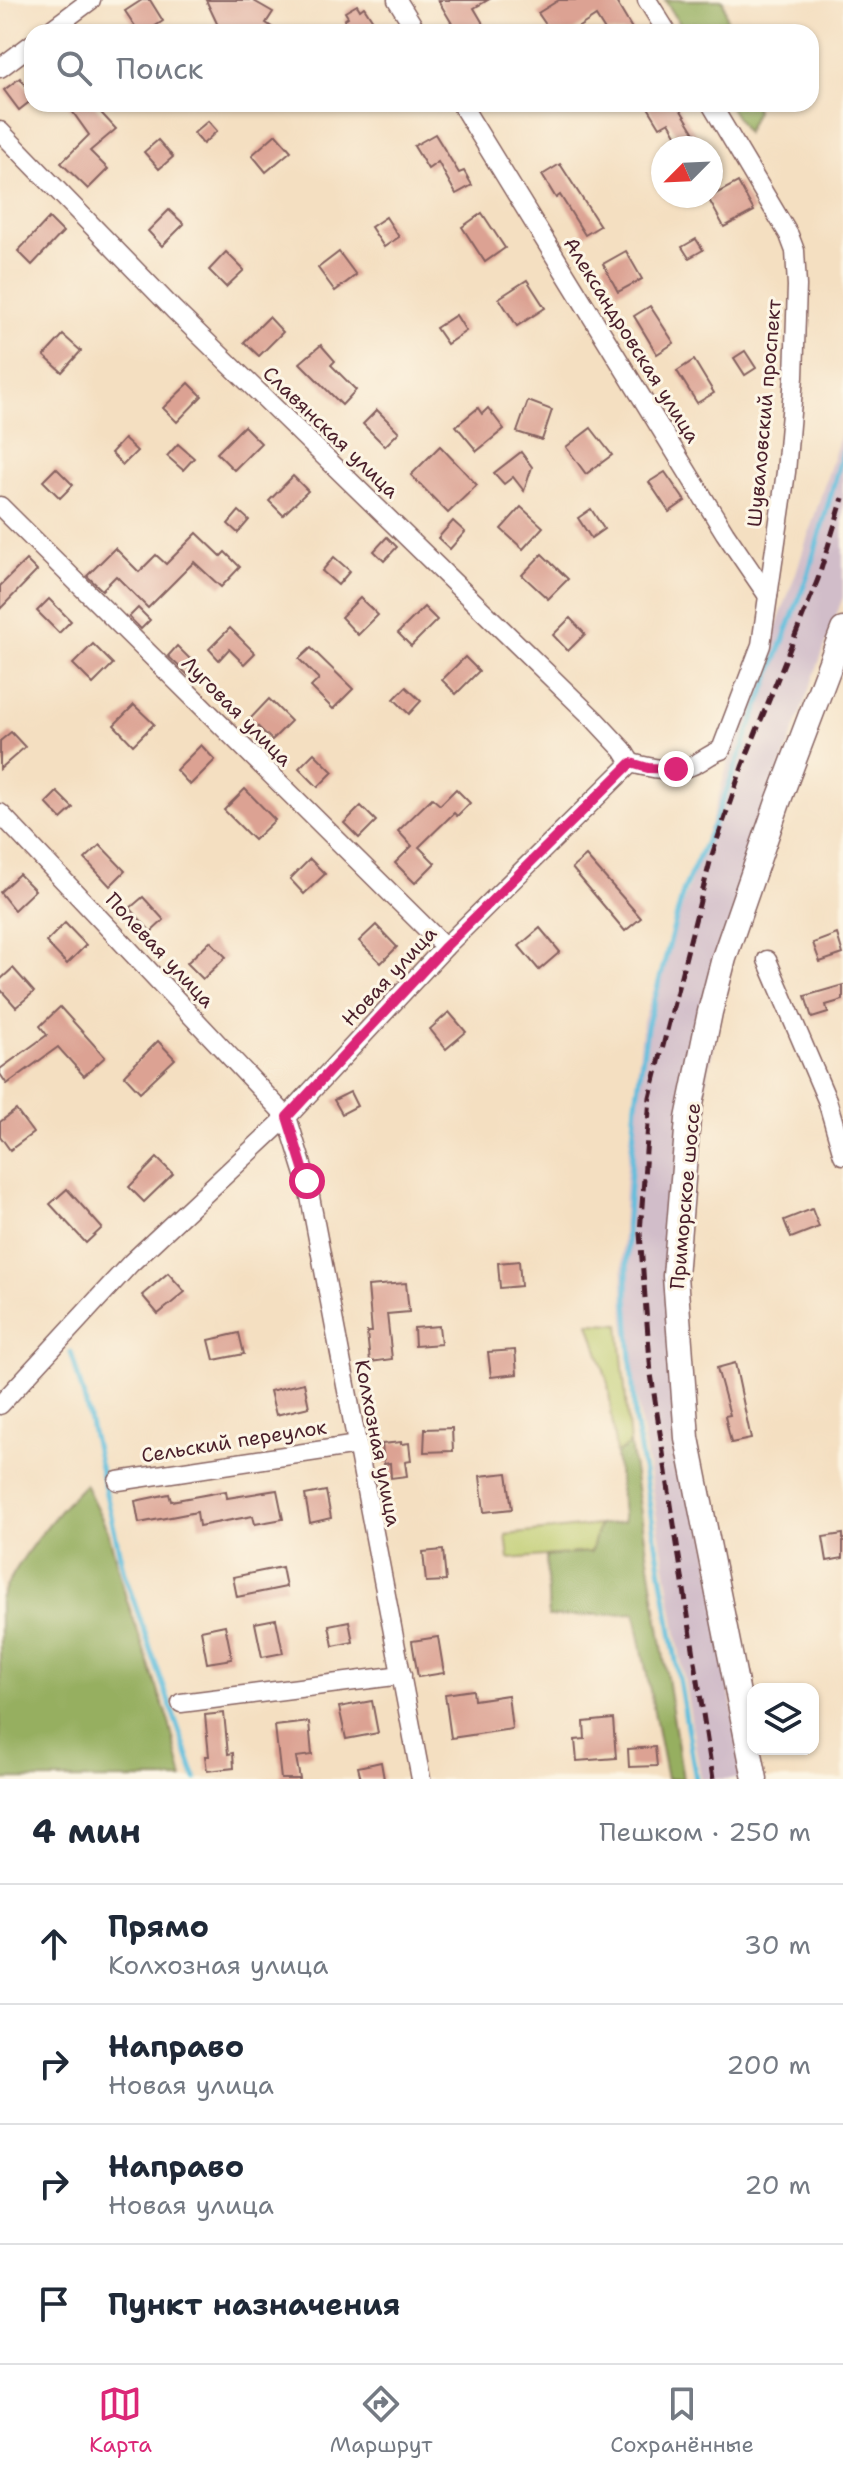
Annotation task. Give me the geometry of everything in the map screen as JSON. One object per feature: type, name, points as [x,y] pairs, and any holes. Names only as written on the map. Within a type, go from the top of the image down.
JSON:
[{"type":"main road","name":"Приморское шоссе","points":[[755,1779],[687,1438],[675,1276],[688,1119],[724,958],[843,630]]},
{"type":"main road","points":[[808,720],[843,684]]},
{"type":"street","points":[[59,24],[91,0]]},
{"type":"street","points":[[397,0],[412,24]]},
{"type":"street","points":[[647,0],[662,24]]},
{"type":"street","points":[[0,68],[24,50]]},
{"type":"street","name":"Александровская улица","points":[[466,112],[725,533],[768,596]]},
{"type":"street","name":"Шуваловский проспект","points":[[716,112],[789,235],[795,251],[794,377],[786,472],[768,596]]},
{"type":"street","name":"Славянская улица","points":[[0,131],[174,310],[595,720],[631,763]]},
{"type":"street","name":"Луговая улица","points":[[0,506],[445,947]]},
{"type":"street","points":[[631,763],[648,768],[689,767],[721,750],[761,645],[768,596]]},
{"type":"street","name":"Новая улица","points":[[0,1405],[131,1263],[287,1117],[445,947],[631,763]]},
{"type":"street","name":"Полевая улица","points":[[0,813],[287,1117]]},
{"type":"street","points":[[767,960],[827,1100],[843,1155]]},
{"type":"street","name":"Колхозная улица","points":[[287,1117],[307,1181],[421,1779]]},
{"type":"street","name":"Сельский переулок","points":[[118,1481],[357,1445]]},
{"type":"street","points":[[181,1703],[402,1675]]},
{"type":"shaded area","points":[[843,427],[843,597],[758,829],[667,1276],[743,1779],[701,1779],[624,1323],[622,1250],[625,1184],[643,1021],[712,819],[735,739],[796,573]]},
{"type":"green space","points":[[665,0],[723,0],[728,24],[680,24]]},
{"type":"green space","points":[[733,112],[756,112],[746,133]]},
{"type":"green space","points":[[589,1323],[619,1324],[630,1444],[616,1454],[608,1383]]},
{"type":"green space","points":[[630,1444],[683,1779],[667,1779],[635,1613],[549,1617],[546,1556],[591,1552],[599,1525],[624,1522],[616,1454]]},
{"type":"green space","points":[[85,1484],[108,1531],[126,1598],[169,1722],[183,1779],[0,1779],[0,1599],[38,1538]]},
{"type":"green space","points":[[599,1525],[592,1552],[509,1559],[506,1535]]},
{"type":"building","points":[[142,0],[150,0],[163,21],[158,24],[134,24],[125,11]]},
{"type":"building","points":[[206,0],[252,0],[273,12],[267,24],[217,24]]},
{"type":"building","points":[[438,0],[488,0],[474,8],[483,24],[452,24]]},
{"type":"building","points":[[559,0],[615,0],[629,24],[601,24],[596,16],[584,24],[546,24],[538,13]]},
{"type":"building","points":[[357,5],[360,10],[364,7],[375,24],[347,24],[345,12]]},
{"type":"building","points":[[20,78],[24,83],[24,106],[19,110],[4,90]]},
{"type":"building","points":[[73,112],[100,112],[116,129],[90,151],[108,169],[88,189],[61,163],[89,135]]},
{"type":"building","points":[[651,112],[682,112],[697,136],[677,136],[669,122],[660,127]]},
{"type":"building","points":[[208,121],[217,131],[203,144],[194,133]]},
{"type":"building","points":[[276,134],[291,151],[266,172],[252,155]]},
{"type":"building","points":[[435,134],[459,173],[464,171],[472,185],[456,194],[438,162],[428,169],[414,146]]},
{"type":"building","points":[[158,140],[173,157],[159,169],[144,152]]},
{"type":"building","points":[[560,164],[600,226],[585,235],[560,195],[556,198],[542,175]]},
{"type":"building","points":[[738,182],[754,211],[724,227],[714,208],[723,208],[723,190]]},
{"type":"building","points":[[169,210],[184,224],[162,246],[148,231]]},
{"type":"building","points":[[482,213],[505,248],[485,262],[462,227]]},
{"type":"building","points":[[386,217],[399,237],[384,247],[371,227]]},
{"type":"building","points":[[49,218],[63,232],[32,265],[18,251]]},
{"type":"building","points":[[696,239],[703,250],[689,258],[682,247]]},
{"type":"building","points":[[626,251],[642,279],[618,292],[603,264]]},
{"type":"building","points":[[226,252],[244,270],[226,287],[209,270]]},
{"type":"building","points":[[339,252],[356,275],[335,291],[318,268]]},
{"type":"building","points":[[527,280],[545,308],[517,326],[499,298]]},
{"type":"building","points":[[650,306],[674,343],[657,354],[634,316]]},
{"type":"building","points":[[456,315],[466,331],[447,344],[436,328]]},
{"type":"building","points":[[269,317],[283,332],[259,356],[244,342]]},
{"type":"building","points":[[63,335],[81,351],[62,372],[44,356]]},
{"type":"building","points":[[321,345],[335,361],[331,365],[356,390],[342,405],[300,363]]},
{"type":"building","points":[[745,351],[756,368],[745,375],[734,358]]},
{"type":"building","points":[[694,360],[714,393],[697,403],[677,371]]},
{"type":"building","points":[[189,383],[202,396],[177,422],[163,408]]},
{"type":"building","points":[[528,401],[552,410],[542,440],[517,432]]},
{"type":"building","points":[[478,408],[482,414],[488,408],[504,429],[477,451],[456,426]]},
{"type":"building","points":[[377,410],[399,432],[385,446],[363,424]]},
{"type":"building","points":[[244,426],[261,443],[234,470],[217,453]]},
{"type":"building","points":[[591,428],[612,455],[586,474],[566,447]]},
{"type":"building","points":[[124,439],[137,451],[123,465],[111,453]]},
{"type":"building","points":[[178,444],[194,458],[183,470],[167,456]]},
{"type":"building","points":[[440,446],[477,485],[448,513],[411,475]]},
{"type":"building","points":[[521,452],[532,467],[524,491],[513,477],[504,484],[494,473]]},
{"type":"building","points":[[56,468],[73,485],[60,498],[43,481]]},
{"type":"building","points":[[665,472],[685,501],[669,512],[649,482]]},
{"type":"building","points":[[293,476],[308,491],[283,515],[269,501]]},
{"type":"building","points":[[521,507],[543,527],[523,549],[501,529]]},
{"type":"building","points":[[591,509],[604,529],[591,538],[578,518]]},
{"type":"building","points":[[239,511],[249,520],[238,533],[228,524]]},
{"type":"building","points":[[453,521],[465,532],[450,549],[438,538]]},
{"type":"building","points":[[197,533],[221,556],[225,552],[240,567],[221,587],[194,562],[148,608],[116,576],[102,590],[87,576],[115,548],[139,572],[156,555],[166,564]]},
{"type":"building","points":[[387,537],[397,547],[384,561],[374,551]]},
{"type":"building","points":[[542,554],[568,579],[548,599],[522,575]]},
{"type":"building","points":[[334,557],[350,571],[338,585],[322,571]]},
{"type":"building","points":[[26,560],[37,571],[0,609],[0,586]]},
{"type":"building","points":[[360,598],[378,615],[358,635],[341,617]]},
{"type":"building","points":[[49,599],[71,621],[59,633],[37,611]]},
{"type":"building","points":[[424,607],[437,620],[411,646],[398,633]]},
{"type":"building","points":[[138,608],[150,620],[141,629],[129,617]]},
{"type":"building","points":[[570,618],[585,634],[568,651],[553,635]]},
{"type":"building","points":[[230,628],[255,653],[244,664],[229,649],[219,660],[209,649]]},
{"type":"building","points":[[93,644],[113,664],[93,684],[73,664]]},
{"type":"building","points":[[177,646],[197,666],[188,675],[168,656]]},
{"type":"building","points":[[311,648],[353,689],[333,709],[311,687],[319,679],[299,659]]},
{"type":"building","points":[[465,657],[479,671],[456,694],[442,680]]},
{"type":"building","points":[[406,687],[421,701],[409,714],[394,699]]},
{"type":"building","points":[[269,699],[291,721],[272,740],[250,719]]},
{"type":"building","points":[[134,705],[154,724],[133,745],[114,725]]},
{"type":"building","points":[[11,732],[25,747],[0,769],[0,741]]},
{"type":"building","points":[[201,745],[215,760],[190,785],[176,770]]},
{"type":"building","points":[[314,753],[333,772],[318,787],[299,768]]},
{"type":"building","points":[[245,789],[275,820],[254,840],[224,810]]},
{"type":"building","points":[[456,789],[470,803],[457,816],[454,813],[419,847],[435,863],[415,883],[395,863],[412,846],[398,831],[432,798],[440,805]]},
{"type":"building","points":[[57,792],[73,808],[61,819],[46,803]]},
{"type":"building","points":[[361,806],[376,821],[359,838],[344,823]]},
{"type":"building","points":[[100,845],[125,871],[110,886],[85,859]]},
{"type":"building","points":[[586,856],[641,918],[625,931],[572,868]]},
{"type":"building","points":[[310,859],[325,874],[304,894],[290,879]]},
{"type":"building","points":[[19,874],[35,890],[14,910],[0,892]]},
{"type":"building","points":[[143,897],[164,920],[151,932],[130,908]]},
{"type":"building","points":[[65,923],[86,945],[67,964],[46,942]]},
{"type":"building","points":[[376,925],[397,947],[381,963],[359,941]]},
{"type":"building","points":[[540,928],[560,952],[539,970],[519,946]]},
{"type":"building","points":[[837,934],[843,954],[820,962],[813,943]]},
{"type":"building","points":[[210,941],[226,957],[203,979],[187,963]]},
{"type":"building","points":[[13,968],[34,992],[16,1007],[0,989],[0,980]]},
{"type":"building","points":[[843,985],[843,1000],[826,1005],[828,1013],[812,1018],[805,996]]},
{"type":"building","points":[[60,1007],[105,1057],[84,1076],[58,1047],[7,1084],[0,1069],[47,1035],[40,1026]]},
{"type":"building","points":[[449,1012],[466,1032],[446,1049],[430,1029]]},
{"type":"building","points":[[158,1041],[175,1059],[140,1092],[124,1075]]},
{"type":"building","points":[[350,1092],[357,1106],[342,1114],[334,1100]]},
{"type":"building","points":[[16,1110],[33,1133],[10,1150],[0,1136],[0,1122]]},
{"type":"building","points":[[157,1158],[173,1174],[144,1202],[129,1187]]},
{"type":"building","points":[[67,1189],[102,1228],[86,1243],[50,1204]]},
{"type":"building","points":[[812,1209],[819,1227],[791,1238],[784,1220]]},
{"type":"building","points":[[519,1261],[521,1286],[500,1288],[498,1263]]},
{"type":"building","points":[[168,1273],[185,1292],[158,1314],[142,1295]]},
{"type":"building","points":[[406,1283],[409,1312],[387,1314],[392,1359],[370,1362],[367,1332],[372,1332],[368,1286]]},
{"type":"building","points":[[439,1326],[441,1344],[415,1346],[414,1328]]},
{"type":"building","points":[[239,1333],[244,1354],[214,1360],[209,1340]]},
{"type":"building","points":[[515,1350],[517,1374],[491,1377],[488,1352]]},
{"type":"building","points":[[735,1363],[751,1439],[731,1443],[725,1416],[730,1415],[717,1368]]},
{"type":"building","points":[[304,1383],[309,1407],[276,1415],[270,1391]]},
{"type":"building","points":[[452,1428],[453,1451],[424,1452],[425,1429]]},
{"type":"building","points":[[409,1443],[411,1461],[405,1462],[407,1476],[391,1478],[390,1463],[384,1464],[382,1444]]},
{"type":"building","points":[[507,1473],[512,1509],[484,1512],[480,1476]]},
{"type":"building","points":[[277,1490],[283,1519],[255,1524],[253,1516],[199,1526],[197,1512],[139,1523],[135,1501],[169,1494],[171,1501],[226,1491],[227,1498]]},
{"type":"building","points":[[326,1491],[331,1518],[310,1523],[305,1495]]},
{"type":"building","points":[[843,1534],[843,1558],[827,1561],[823,1537]]},
{"type":"building","points":[[443,1550],[446,1581],[426,1582],[423,1552]]},
{"type":"building","points":[[282,1567],[286,1587],[237,1597],[233,1577]]},
{"type":"building","points":[[276,1619],[283,1653],[262,1657],[255,1623]]},
{"type":"building","points":[[349,1621],[353,1642],[333,1646],[329,1625]]},
{"type":"building","points":[[225,1625],[232,1659],[207,1663],[201,1630]]},
{"type":"building","points":[[438,1637],[444,1673],[418,1677],[412,1641]]},
{"type":"building","points":[[473,1690],[474,1700],[508,1695],[512,1729],[451,1738],[445,1694]]},
{"type":"building","points":[[372,1701],[378,1733],[346,1739],[339,1707]]},
{"type":"building","points":[[224,1713],[228,1754],[233,1753],[234,1768],[207,1771],[205,1756],[209,1756],[205,1715]]},
{"type":"building","points":[[613,1719],[616,1758],[577,1761],[575,1740],[585,1739],[584,1722]]},
{"type":"building","points":[[309,1722],[312,1755],[296,1757],[300,1779],[281,1779],[275,1726]]},
{"type":"building","points":[[655,1747],[657,1766],[629,1767],[628,1749]]},
{"type":"building","points":[[381,1762],[384,1779],[361,1779],[358,1767]]},
{"type":"waterway","points":[[696,1779],[635,1420],[627,1300],[627,1225],[636,1103],[647,1027],[684,889],[715,821],[808,575],[843,452]]},
{"type":"waterway","points":[[71,1352],[124,1573],[196,1779]]},
{"type":"railway","points":[[713,1779],[651,1374],[640,1233],[650,1097],[711,858],[742,767],[818,579],[843,498]]},
{"type":"route","points":[[307,1181],[287,1117],[445,947],[631,763],[648,768],[676,769]]}]
